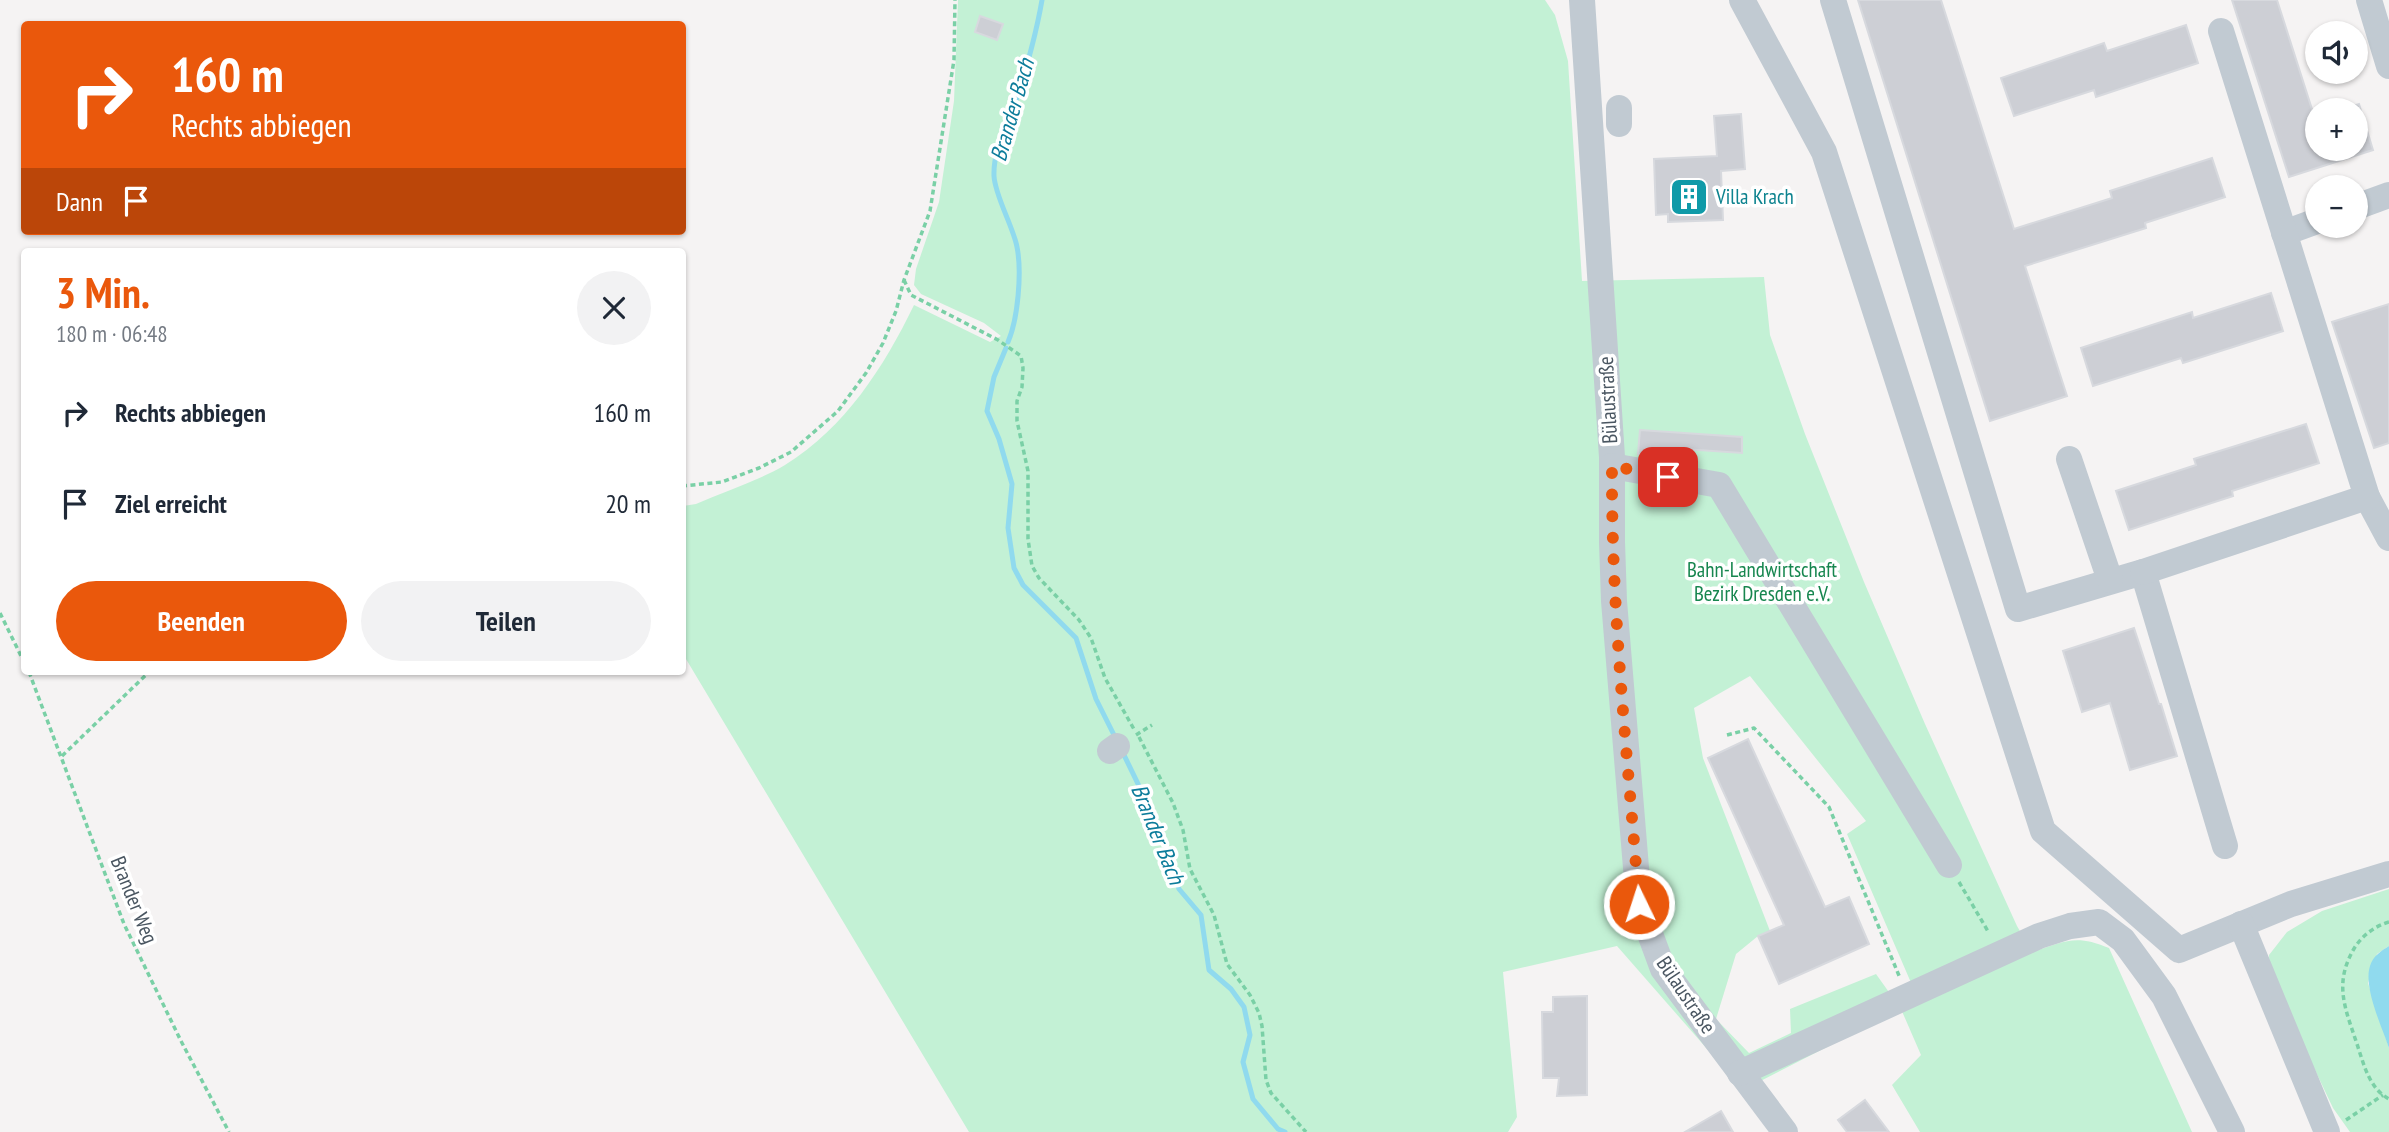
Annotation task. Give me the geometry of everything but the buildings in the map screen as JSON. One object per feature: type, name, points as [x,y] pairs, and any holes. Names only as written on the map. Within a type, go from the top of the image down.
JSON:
[{"type":"street","name":"Bülaustraße","points":[[1582,0],[1612,466],[1614,601],[1639,904],[1663,969],[1785,1132]]},
{"type":"street","points":[[1742,0],[1824,152],[2043,831],[2179,950],[2291,904],[2389,874]]},
{"type":"street","points":[[1833,0],[2018,609],[2143,572],[2367,497]]},
{"type":"street","points":[[2369,0],[2389,66]]},
{"type":"street","points":[[2221,31],[2367,497],[2389,538]]},
{"type":"street","points":[[2368,203],[2389,195]]},
{"type":"street","points":[[2284,233],[2305,225]]},
{"type":"street","points":[[2068,459],[2110,580]]},
{"type":"street","points":[[1612,466],[1719,485],[1949,865]]},
{"type":"street","points":[[2143,572],[2225,846]]},
{"type":"street","points":[[1740,1073],[2039,936],[2070,926],[2099,922],[2123,940],[2164,996],[2232,1132]]},
{"type":"street","points":[[2241,924],[2326,1130]]},
{"type":"path","points":[[686,486],[722,482],[791,452],[838,411],[866,373],[883,343],[930,211],[954,60],[955,0]]},
{"type":"path","points":[[904,280],[911,295],[1015,350]]},
{"type":"path","points":[[0,613],[21,656]]},
{"type":"path","name":"Brander Weg","points":[[30,675],[124,924],[229,1132]]},
{"type":"path","points":[[62,756],[146,675]]},
{"type":"path","points":[[1118,746],[1152,725]]},
{"type":"path","points":[[1727,735],[1754,728],[1829,807],[1908,996]]},
{"type":"path","points":[[1949,865],[1989,933]]},
{"type":"path","points":[[2389,922],[2380,925],[2361,939],[2345,964],[2342,982],[2344,1004],[2369,1079],[2382,1095],[2389,1099]]},
{"type":"path","points":[[2326,1130],[2343,1122],[2382,1095]]},
{"type":"green space","name":"Bahn-Landwirtschaft Bezirk Dresden e.V.","points":[[958,0],[1545,0],[1555,15],[1568,61],[1582,281],[1764,277],[1770,335],[1805,434],[1925,724],[2017,926],[2032,952],[2079,940],[2109,948],[2192,1132],[1920,1132],[1892,1085],[1921,1055],[1901,1009],[1743,1090],[1617,946],[1503,972],[1517,1117],[1508,1132],[969,1132],[686,659],[686,506],[696,504],[775,471],[807,450],[861,394],[890,351],[914,305],[990,342],[1001,336],[984,323],[921,294],[914,285],[916,269],[939,202],[954,101]],"holes":[[[1750,676],[1866,821],[1847,834],[1918,999],[1901,1009],[1876,974],[1790,1009],[1791,1033],[1749,1053],[1716,1019],[1736,954],[1758,936],[1770,931],[1703,758],[1694,708]]]},
{"type":"green space","points":[[2389,889],[2389,946],[2377,954],[2368,983],[2389,1048],[2389,1132],[2350,1132],[2333,1108],[2270,975],[2269,955],[2287,932],[2322,911]]},
{"type":"water","points":[[2389,946],[2389,1048],[2374,1007],[2369,975],[2373,959]]},
{"type":"waterway","name":"Brander Bach","points":[[1008,342],[1017,308],[1018,257],[1015,239],[995,184],[994,166],[1027,65],[1042,0]]},
{"type":"waterway","name":"Brander Bach","points":[[1006,348],[994,377],[987,411],[999,439],[1012,484],[1008,528],[1014,568],[1023,585],[1076,638],[1096,699],[1114,735]]},
{"type":"waterway","name":"Brander Bach","points":[[1123,753],[1159,827],[1179,889],[1201,915],[1209,970],[1231,989],[1244,1007],[1250,1035],[1243,1062],[1253,1099],[1278,1129],[1285,1132]]},
{"type":"place","name":"Villa Krach","points":[[1689,197]]},
{"type":"route","points":[[1639,904],[1614,601],[1612,466],[1668,477]]}]
